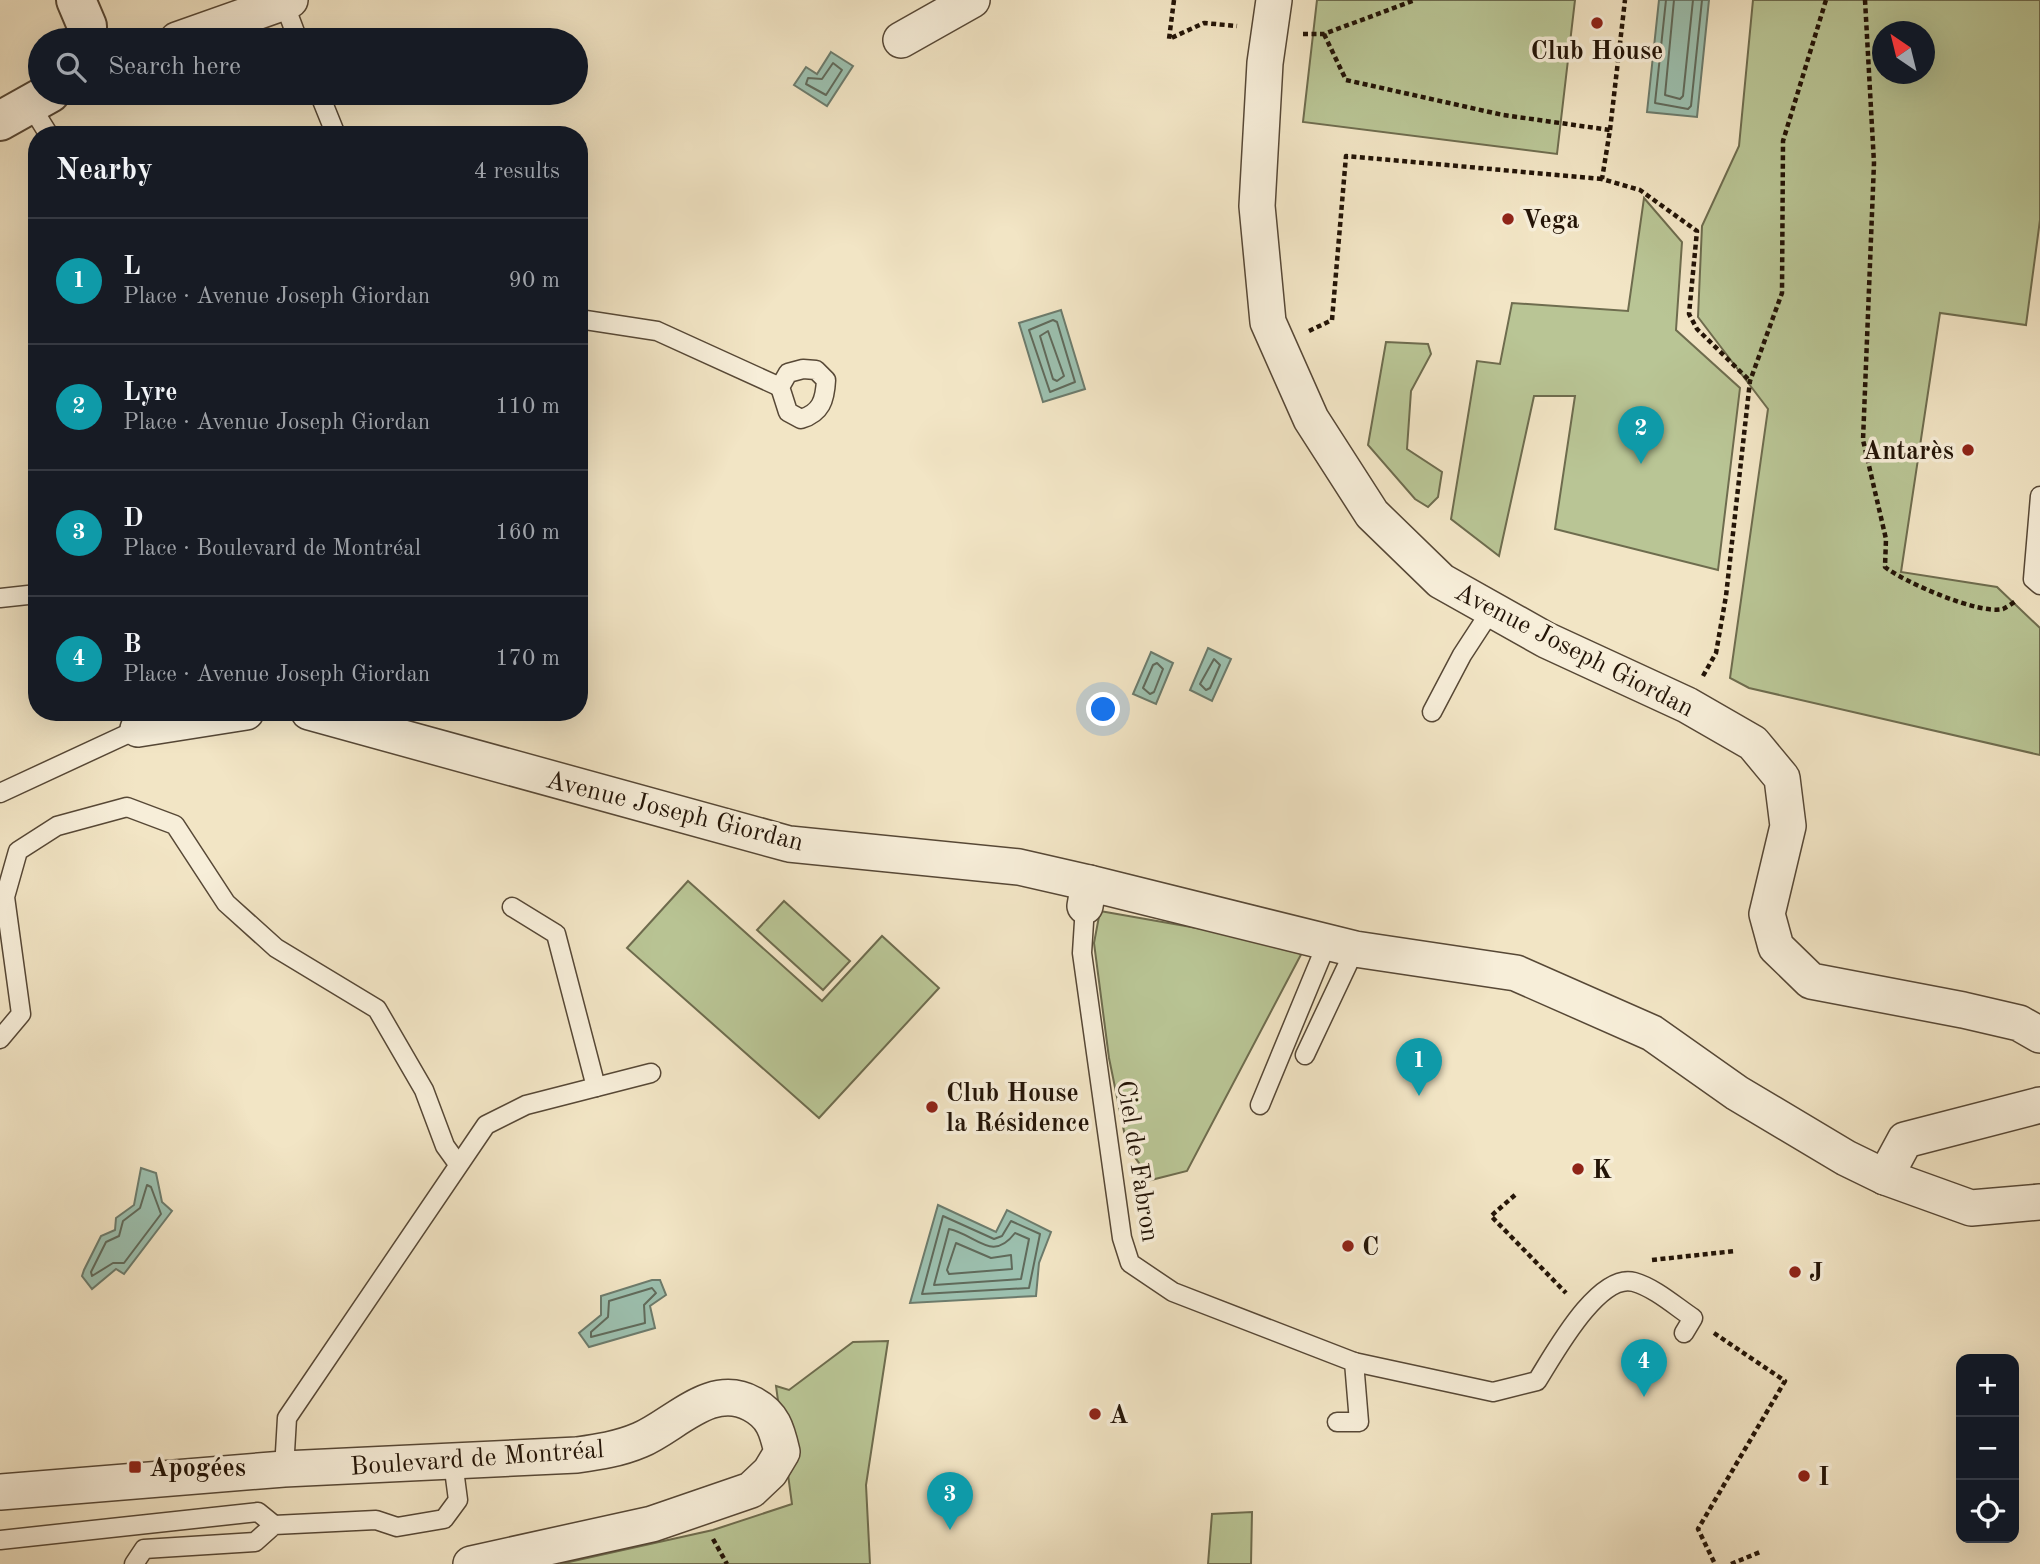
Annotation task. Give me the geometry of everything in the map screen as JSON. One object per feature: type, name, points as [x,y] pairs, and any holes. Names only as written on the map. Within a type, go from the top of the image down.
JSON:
[{"type":"street","points":[[76,0],[87,28]]},
{"type":"street","points":[[901,40],[972,0]]},
{"type":"street","points":[[210,28],[285,1]]},
{"type":"street","name":"Avenue Joseph Giordan","points":[[1271,21],[1257,206],[1268,322],[1311,419],[1372,514],[1441,581],[1546,640],[1687,705],[1753,743],[1782,778],[1788,826],[1766,914],[1776,947],[1811,981],[2019,1023],[2040,1035]]},
{"type":"street","name":"Avenue Joseph Giordan","points":[[342,721],[789,844],[1018,867],[1087,895],[1341,946],[1516,973],[1652,1033],[1737,1093],[1846,1158],[1885,1177],[1971,1208],[2040,1202]]},
{"type":"street","points":[[1885,1177],[1905,1140],[2040,1105]]},
{"type":"street","name":"Boulevard de Montréal","points":[[0,1492],[284,1469],[453,1462],[610,1450],[642,1440],[708,1401],[729,1397],[749,1402],[768,1413],[777,1430],[782,1452],[770,1472],[751,1490],[652,1524],[471,1564]]},
{"type":"lane","points":[[285,1],[294,28]]},
{"type":"lane","points":[[324,105],[332,126]]},
{"type":"lane","points":[[588,320],[657,331],[780,387]]},
{"type":"lane","points":[[2040,496],[2034,579],[2040,585]]},
{"type":"lane","points":[[0,598],[28,595]]},
{"type":"lane","points":[[1432,712],[1462,655],[1492,609]]},
{"type":"lane","points":[[0,793],[137,721]]},
{"type":"lane","points":[[0,1039],[21,1014],[5,897],[18,850],[57,826],[127,807],[175,825],[226,903],[276,948],[377,1009],[424,1090],[445,1146],[458,1164]]},
{"type":"lane","name":"Ciel de Fabron","points":[[1087,895],[1082,953],[1122,1238],[1130,1263],[1173,1292],[1354,1362],[1493,1392],[1537,1381],[1585,1309],[1616,1283],[1632,1281]]},
{"type":"lane","points":[[512,907],[556,934],[596,1087]]},
{"type":"lane","points":[[1305,1055],[1341,946]]},
{"type":"lane","points":[[1260,1105],[1341,946]]},
{"type":"lane","points":[[284,1469],[282,1460],[287,1418],[486,1125],[526,1105],[651,1073]]},
{"type":"lane","points":[[1632,1281],[1656,1292],[1689,1326]]},
{"type":"lane","points":[[1337,1422],[1359,1422],[1354,1362]]},
{"type":"lane","points":[[134,1564],[144,1549],[254,1542],[274,1525],[376,1520],[397,1527],[444,1519],[458,1500],[453,1462]]},
{"type":"lane","points":[[0,1540],[258,1512],[274,1525]]},
{"type":"path","points":[[1174,0],[1169,39],[1204,23],[1271,21],[1324,34],[1415,0]]},
{"type":"path","points":[[1602,179],[1611,130],[1625,0]]},
{"type":"path","points":[[1687,705],[1716,653],[1726,596],[1750,381],[1782,293],[1783,141],[1826,0]]},
{"type":"path","points":[[1866,0],[1874,163],[1863,440],[1886,540],[1885,567],[1898,577],[1974,606],[2002,609],[2021,598]]},
{"type":"path","points":[[1324,34],[1346,80],[1503,115],[1611,130]]},
{"type":"path","points":[[1278,346],[1332,320],[1346,156],[1602,179],[1640,190],[1697,231],[1689,314],[1697,329],[1750,381]]},
{"type":"path","points":[[1515,1195],[1492,1216],[1556,1284],[1585,1309]]},
{"type":"path","points":[[1632,1281],[1646,1260],[1735,1251]]},
{"type":"path","points":[[1689,1326],[1785,1381],[1698,1529],[1715,1564]]},
{"type":"path","points":[[1731,1564],[1759,1552]]},
{"type":"shaded area","points":[[1317,0],[1575,0],[1557,154],[1303,122]]},
{"type":"shaded area","points":[[1753,0],[2040,0],[2040,220],[2026,325],[1940,313],[1901,572],[1997,587],[2040,628],[2040,755],[1749,688],[1730,678],[1768,409],[1698,317],[1702,226],[1739,146]]},
{"type":"shaded area","points":[[1644,198],[1682,242],[1676,330],[1740,388],[1718,570],[1555,529],[1575,396],[1534,396],[1499,556],[1451,519],[1477,361],[1500,364],[1512,303],[1628,311]]},
{"type":"shaded area","points":[[1386,342],[1428,344],[1431,354],[1411,391],[1407,449],[1442,472],[1438,497],[1428,507],[1415,499],[1368,445]]},
{"type":"shaded area","points":[[688,881],[822,1001],[882,936],[939,988],[819,1118],[627,948]]},
{"type":"shaded area","points":[[784,901],[850,961],[823,990],[757,930]]},
{"type":"shaded area","points":[[1100,911],[1305,947],[1187,1171],[1151,1180],[1127,1146],[1109,1058],[1094,943]]},
{"type":"shaded area","points":[[888,1341],[866,1485],[870,1564],[560,1564],[713,1530],[792,1504],[776,1386],[789,1390],[853,1342]]},
{"type":"shaded area","points":[[1252,1512],[1251,1564],[1208,1564],[1212,1514]]},
{"type":"water","points":[[1659,0],[1709,0],[1697,117],[1647,112]]},
{"type":"water","points":[[831,52],[853,66],[827,106],[794,85],[806,67],[817,74]]},
{"type":"water","points":[[1061,310],[1085,389],[1043,402],[1019,323]]},
{"type":"water","points":[[1208,648],[1231,659],[1212,701],[1190,690]]},
{"type":"water","points":[[1151,652],[1173,663],[1156,704],[1133,694]]},
{"type":"water","points":[[141,1168],[156,1173],[162,1202],[172,1211],[124,1274],[116,1269],[92,1289],[82,1276],[84,1270],[101,1236],[115,1230],[116,1218],[134,1205]]},
{"type":"water","points":[[938,1205],[996,1232],[1007,1210],[1051,1232],[1039,1263],[1036,1296],[910,1303]]},
{"type":"water","points":[[660,1280],[666,1295],[650,1306],[655,1328],[589,1347],[579,1333],[601,1315],[601,1296]]},
{"type":"place","name":"Club House","points":[[1597,23]]},
{"type":"place","name":"Vega","points":[[1508,219]]},
{"type":"place","name":"Antarès","points":[[1968,450]]},
{"type":"place","name":"Lyre","points":[[1641,464]]},
{"type":"place","name":"L","points":[[1419,1096]]},
{"type":"place","name":"Club House la Résidence","points":[[932,1107]]},
{"type":"place","name":"K","points":[[1578,1169]]},
{"type":"place","name":"C","points":[[1348,1246]]},
{"type":"place","name":"J","points":[[1795,1272]]},
{"type":"place","name":"B","points":[[1644,1397]]},
{"type":"place","name":"A","points":[[1095,1414]]},
{"type":"place","name":"Apogées","points":[[135,1467]]},
{"type":"place","name":"I","points":[[1804,1476]]},
{"type":"place","name":"D","points":[[950,1530]]}]
